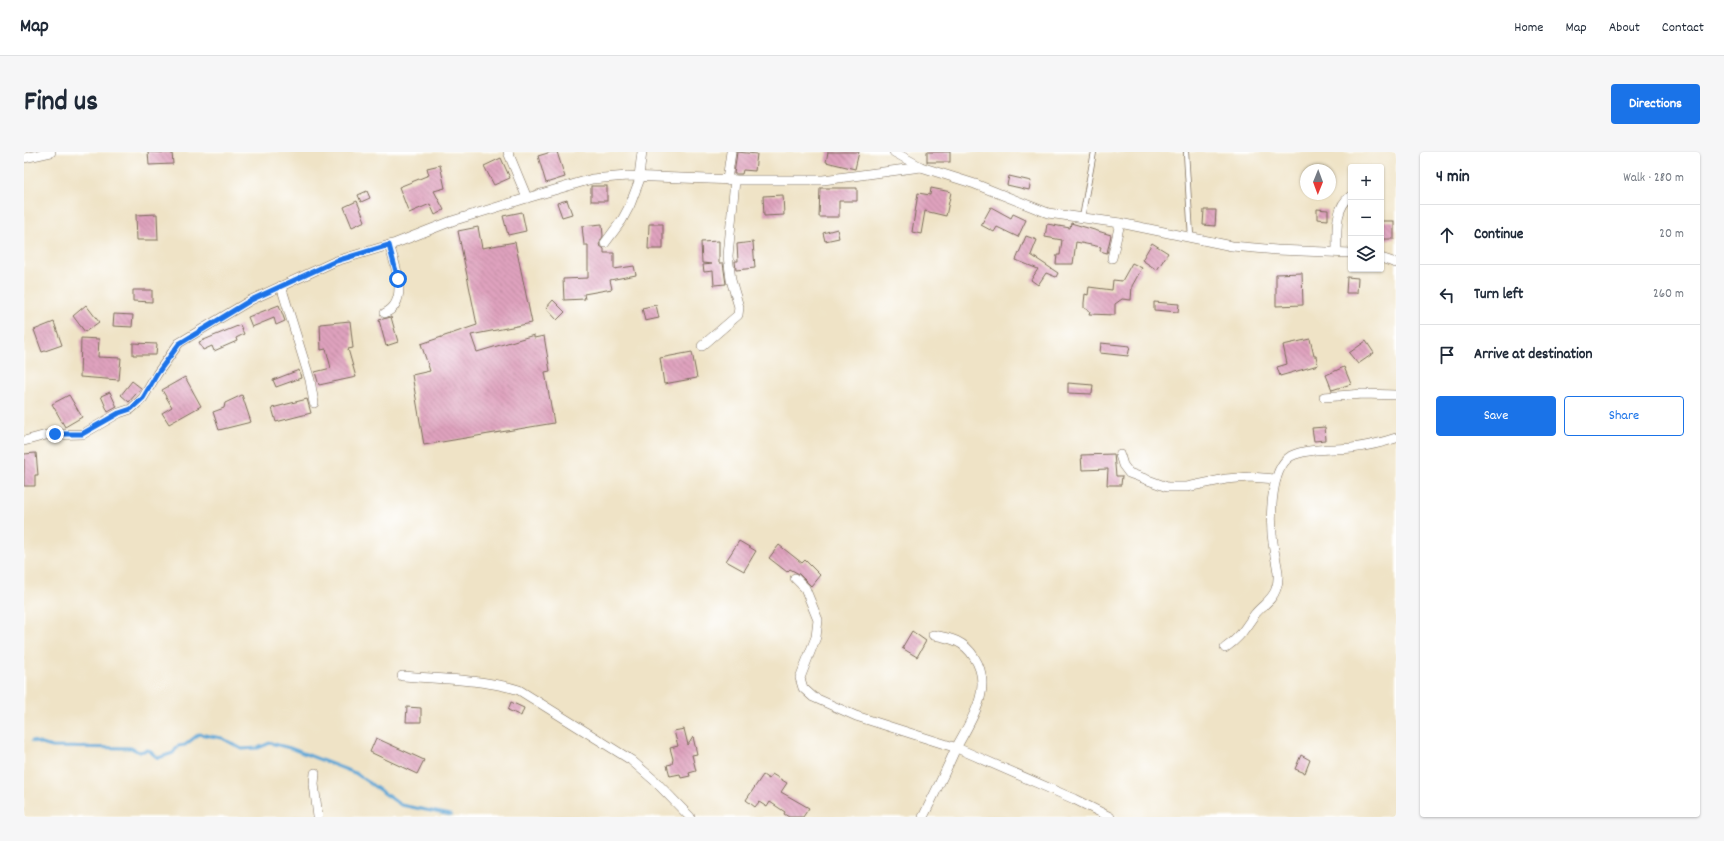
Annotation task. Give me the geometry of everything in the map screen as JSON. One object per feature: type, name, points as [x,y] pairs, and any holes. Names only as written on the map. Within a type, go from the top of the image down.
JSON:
[{"type":"street","points":[[24,158],[51,152]]},
{"type":"street","points":[[508,152],[527,198]]},
{"type":"street","points":[[605,243],[622,220],[630,205],[640,176],[642,152]]},
{"type":"street","points":[[702,346],[738,315],[738,302],[730,280],[728,256],[731,152]]},
{"type":"street","points":[[894,152],[921,167],[962,179],[1048,213],[1120,223],[1232,246],[1277,250],[1348,253]]},
{"type":"street","points":[[24,441],[46,435],[82,434],[119,413],[131,409],[143,398],[157,374],[179,344],[251,300],[336,261],[389,245],[452,220],[592,179],[640,176],[731,180],[823,180],[921,167]]},
{"type":"street","points":[[1337,252],[1338,215],[1345,200],[1348,198]]},
{"type":"street","points":[[1112,258],[1120,223]]},
{"type":"street","points":[[385,313],[396,303],[399,292],[395,264],[389,245]]},
{"type":"street","points":[[1384,259],[1396,263]]},
{"type":"street","points":[[281,286],[310,380],[314,403]]},
{"type":"street","points":[[1324,397],[1363,394],[1396,395]]},
{"type":"street","points":[[1225,648],[1239,638],[1255,614],[1273,597],[1276,589],[1278,581],[1274,550],[1273,502],[1278,470],[1292,456],[1315,451],[1369,446],[1396,438]]},
{"type":"street","points":[[1120,455],[1123,465],[1129,473],[1167,487],[1187,487],[1226,479],[1250,477],[1276,479]]},
{"type":"street","points":[[795,578],[805,588],[818,620],[814,642],[801,671],[800,678],[803,688],[813,697],[856,716],[956,748],[1067,796],[1110,817]]},
{"type":"street","points":[[924,817],[956,748],[976,710],[983,684],[979,664],[968,647],[952,638],[933,635]]},
{"type":"street","points":[[402,676],[482,683],[519,690],[631,760],[690,817]]},
{"type":"street","points":[[315,773],[314,784],[318,817]]},
{"type":"lane","points":[[1082,218],[1094,152]]},
{"type":"lane","points":[[1186,152],[1190,237]]},
{"type":"building","points":[[148,152],[172,153],[173,164],[149,165]]},
{"type":"building","points":[[551,152],[557,152],[565,177],[546,183],[538,156]]},
{"type":"building","points":[[737,152],[757,154],[755,171],[743,170],[742,174],[734,174]]},
{"type":"building","points":[[828,152],[859,152],[855,169],[826,162]]},
{"type":"building","points":[[927,152],[950,152],[950,162],[927,162]]},
{"type":"building","points":[[501,158],[510,178],[494,185],[484,166]]},
{"type":"building","points":[[440,165],[445,188],[434,191],[444,210],[435,215],[430,204],[409,213],[399,187],[429,175],[427,168]]},
{"type":"building","points":[[1009,176],[1031,181],[1029,190],[1007,185]]},
{"type":"building","points":[[591,186],[607,186],[607,201],[591,201]]},
{"type":"building","points":[[820,188],[857,188],[857,201],[839,201],[839,217],[819,217]]},
{"type":"building","points":[[931,188],[951,192],[946,216],[925,211],[921,234],[912,232],[918,193],[930,195]]},
{"type":"building","points":[[367,191],[370,198],[361,202],[358,195]]},
{"type":"building","points":[[783,195],[784,215],[764,216],[763,196]]},
{"type":"building","points":[[567,200],[572,214],[562,217],[557,203]]},
{"type":"building","points":[[357,201],[365,221],[352,227],[344,207]]},
{"type":"building","points":[[991,207],[1011,218],[1013,214],[1026,220],[1018,237],[997,227],[994,232],[981,225]]},
{"type":"building","points":[[1317,209],[1328,210],[1328,220],[1317,219]]},
{"type":"building","points":[[1204,210],[1216,210],[1215,226],[1203,225]]},
{"type":"building","points":[[522,212],[526,231],[508,235],[503,216]]},
{"type":"building","points":[[157,214],[158,240],[137,240],[136,215]]},
{"type":"building","points":[[1384,221],[1394,221],[1394,239],[1384,239]]},
{"type":"building","points":[[1071,223],[1111,235],[1107,253],[1100,251],[1101,247],[1076,242],[1073,264],[1056,264],[1057,255],[1060,255],[1062,240],[1045,237],[1047,224],[1070,228]]},
{"type":"building","points":[[602,224],[603,236],[599,245],[604,249],[604,253],[614,253],[614,269],[634,266],[636,275],[610,280],[612,289],[584,294],[585,299],[564,300],[563,279],[588,278],[588,245],[584,245],[582,226]]},
{"type":"building","points":[[649,224],[663,224],[663,249],[648,249]]},
{"type":"building","points":[[478,227],[482,248],[515,242],[532,323],[471,335],[477,352],[534,335],[534,338],[544,336],[550,371],[545,372],[554,423],[424,445],[412,375],[430,371],[421,344],[477,325],[458,231]]},
{"type":"building","points":[[837,229],[839,238],[825,241],[823,233]]},
{"type":"building","points":[[1026,236],[1037,240],[1031,255],[1058,273],[1056,277],[1046,273],[1038,285],[1031,280],[1038,269],[1016,260]]},
{"type":"building","points":[[719,241],[719,263],[723,263],[726,284],[714,285],[713,271],[704,272],[703,265],[712,264],[702,263],[701,242]]},
{"type":"building","points":[[753,242],[755,268],[736,270],[735,261],[738,261],[737,244]]},
{"type":"building","points":[[1152,243],[1168,253],[1157,270],[1142,260]]},
{"type":"building","points":[[1132,263],[1142,268],[1132,286],[1131,300],[1122,299],[1115,304],[1115,315],[1089,314],[1090,311],[1084,308],[1084,303],[1085,294],[1088,295],[1089,287],[1112,290],[1113,280],[1122,281]]},
{"type":"building","points":[[1302,273],[1303,305],[1276,306],[1276,274]]},
{"type":"building","points":[[1347,277],[1358,278],[1357,293],[1346,293]]},
{"type":"building","points":[[133,290],[152,290],[152,302],[133,301]]},
{"type":"building","points":[[553,300],[565,312],[557,320],[546,308]]},
{"type":"building","points":[[1154,302],[1179,304],[1178,312],[1154,310]]},
{"type":"building","points":[[86,305],[99,322],[85,332],[73,316]]},
{"type":"building","points":[[279,305],[285,321],[276,325],[274,318],[252,327],[248,317]]},
{"type":"building","points":[[656,305],[659,318],[645,321],[642,308]]},
{"type":"building","points":[[114,314],[133,315],[132,327],[113,326]]},
{"type":"building","points":[[391,317],[398,342],[386,346],[379,320]]},
{"type":"building","points":[[350,321],[353,348],[348,349],[356,377],[319,385],[315,372],[331,368],[326,349],[321,350],[320,324]]},
{"type":"building","points":[[54,322],[62,345],[42,352],[34,330]]},
{"type":"building","points":[[240,325],[244,334],[236,338],[237,341],[214,351],[212,346],[203,350],[199,342]]},
{"type":"building","points":[[81,338],[99,339],[98,357],[121,358],[119,380],[80,377]]},
{"type":"building","points":[[1310,339],[1318,365],[1280,376],[1277,367],[1287,364],[1283,345]]},
{"type":"building","points":[[1366,341],[1374,353],[1358,364],[1349,353]]},
{"type":"building","points":[[133,343],[157,344],[156,355],[133,355]]},
{"type":"building","points":[[1101,343],[1130,346],[1128,356],[1100,353]]},
{"type":"building","points":[[692,352],[697,378],[664,384],[660,358]]},
{"type":"building","points":[[1344,367],[1351,384],[1332,390],[1326,375]]},
{"type":"building","points":[[299,370],[301,378],[276,387],[273,380]]},
{"type":"building","points":[[185,377],[201,406],[169,424],[162,413],[172,407],[162,390]]},
{"type":"building","points":[[132,381],[141,388],[129,402],[121,395]]},
{"type":"building","points":[[1068,383],[1093,385],[1092,394],[1068,393]]},
{"type":"building","points":[[110,392],[117,407],[108,412],[101,396]]},
{"type":"building","points":[[69,395],[82,417],[65,427],[52,404]]},
{"type":"building","points":[[242,395],[251,422],[219,430],[213,412],[224,408],[225,403]]},
{"type":"building","points":[[307,399],[311,413],[276,422],[272,408]]},
{"type":"building","points":[[1325,427],[1326,440],[1314,441],[1312,428]]},
{"type":"building","points":[[36,453],[38,475],[35,475],[35,486],[24,486],[24,454]]},
{"type":"building","points":[[1114,454],[1116,476],[1122,476],[1121,485],[1107,485],[1108,469],[1082,470],[1081,455]]},
{"type":"building","points":[[739,541],[756,551],[744,571],[726,561]]},
{"type":"building","points":[[779,545],[802,563],[805,560],[820,575],[811,586],[799,574],[790,569],[787,572],[769,558]]},
{"type":"building","points":[[912,631],[926,641],[917,657],[902,648]]},
{"type":"building","points":[[511,702],[524,708],[521,716],[508,710]]},
{"type":"building","points":[[407,707],[421,708],[421,722],[406,722]]},
{"type":"building","points":[[684,729],[688,745],[693,737],[697,754],[692,755],[696,771],[689,773],[690,776],[681,778],[680,774],[670,776],[667,765],[672,764],[673,759],[670,748],[678,746],[674,731]]},
{"type":"building","points":[[376,738],[424,760],[417,774],[370,752]]},
{"type":"building","points":[[1301,755],[1310,760],[1305,773],[1295,769]]},
{"type":"building","points":[[772,774],[787,783],[781,792],[809,808],[803,817],[789,817],[784,814],[785,812],[770,802],[767,807],[759,802],[755,807],[746,800],[763,775],[769,779]]},
{"type":"waterway","points":[[32,741],[52,747],[131,748],[139,752],[148,750],[158,758],[173,753],[178,746],[185,745],[199,734],[222,738],[242,749],[258,748],[270,743],[290,748],[355,773],[401,805],[451,815]]},
{"type":"route","points":[[55,434],[82,434],[119,413],[131,409],[143,398],[167,359],[179,344],[251,300],[306,273],[336,261],[389,245],[398,279]]}]
